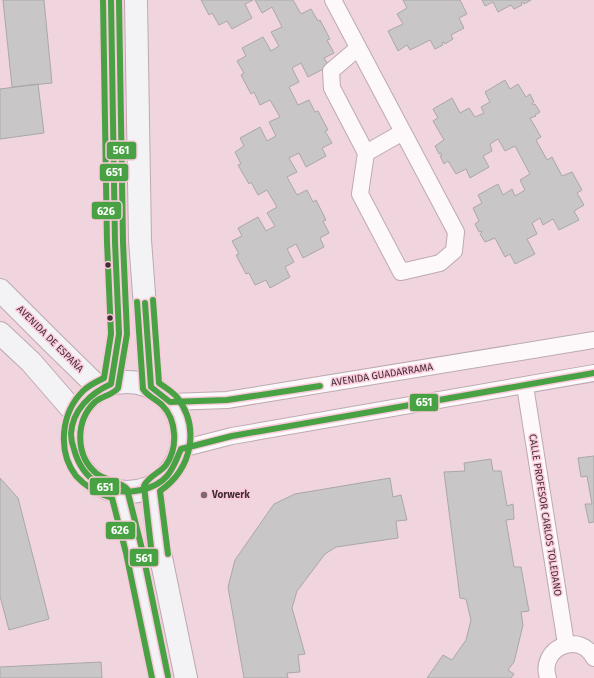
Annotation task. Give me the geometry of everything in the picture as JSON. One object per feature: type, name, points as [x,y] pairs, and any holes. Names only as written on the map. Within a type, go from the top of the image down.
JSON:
[{"type":"street","points":[[106,386],[120,334],[115,235],[111,0]]},
{"type":"street","points":[[136,0],[140,240],[151,387]]},
{"type":"street","points":[[333,0],[456,232],[454,251],[440,263],[401,272],[360,194],[366,153],[332,88],[331,71],[358,48]]},
{"type":"street","points":[[366,153],[403,132]]},
{"type":"street","name":"AVENIDA DE ESPAÑA","points":[[0,290],[52,342],[106,386]]},
{"type":"street","points":[[0,333],[31,362],[76,414]]},
{"type":"street","name":"AVENIDA GUADARRAMA","points":[[170,402],[235,399],[594,340]]},
{"type":"street","points":[[181,449],[232,436],[594,374]]},
{"type":"street","points":[[131,382],[151,387],[170,402],[178,416],[182,432],[181,449],[176,464],[166,477],[152,487],[136,492],[119,492],[100,486],[84,473],[74,454],[71,434],[76,414],[86,399],[106,386],[131,382]]},
{"type":"street","name":"CALLE PROFESOR CARLOS TOLEDANO","points":[[525,386],[566,644]]},
{"type":"street","points":[[152,487],[158,543],[186,678]]},
{"type":"street","points":[[119,492],[134,551],[160,678]]},
{"type":"street","points":[[548,678],[547,663],[551,655],[557,648],[566,644],[581,646],[588,650],[594,658]]},
{"type":"building","points":[[3,0],[44,0],[52,83],[12,87]]},
{"type":"building","points":[[201,0],[253,0],[245,4],[252,18],[232,29],[227,21],[219,25],[212,13],[209,15]]},
{"type":"building","points":[[255,0],[293,0],[301,14],[311,9],[318,21],[320,20],[330,39],[327,40],[334,53],[324,58],[329,66],[308,77],[301,63],[292,68],[299,82],[289,87],[298,105],[309,100],[315,112],[318,111],[328,130],[325,131],[332,143],[322,148],[326,156],[306,167],[299,153],[289,158],[297,172],[287,177],[297,195],[307,190],[313,202],[316,200],[326,220],[323,221],[329,233],[320,238],[324,247],[303,258],[296,244],[287,249],[294,262],[285,267],[290,277],[270,288],[266,280],[255,285],[249,273],[246,274],[236,255],[239,254],[232,241],[242,236],[238,228],[258,217],[266,231],[275,226],[267,213],[277,207],[267,190],[258,195],[251,182],[249,184],[238,165],[241,164],[235,152],[244,146],[240,138],[260,127],[267,141],[276,136],[269,122],[280,117],[270,100],[260,105],[254,92],[251,94],[241,75],[244,73],[237,61],[246,56],[242,48],[263,37],[271,51],[279,46],[271,32],[282,27],[272,7],[262,13]]},
{"type":"building","points":[[403,0],[460,0],[467,14],[459,18],[464,28],[451,35],[453,39],[445,44],[444,42],[442,43],[443,45],[435,49],[430,40],[410,50],[407,45],[398,51],[388,31],[403,24],[397,14],[407,8]]},
{"type":"building","points":[[482,0],[531,0],[524,4],[523,2],[521,3],[522,5],[514,9],[511,5],[498,12],[493,2],[485,6]]},
{"type":"building","points":[[505,80],[510,89],[518,84],[526,97],[530,94],[534,102],[532,103],[533,105],[535,104],[540,112],[535,115],[536,116],[530,118],[541,137],[536,140],[547,160],[552,157],[562,176],[572,172],[582,190],[577,193],[584,205],[574,211],[579,220],[559,230],[553,219],[543,225],[540,218],[532,223],[537,234],[527,239],[535,254],[515,264],[510,254],[505,257],[495,238],[485,242],[480,234],[482,232],[479,232],[475,224],[479,221],[473,208],[482,203],[478,195],[498,184],[503,195],[512,189],[515,196],[525,190],[520,180],[530,174],[515,146],[505,151],[498,139],[490,144],[492,151],[483,156],[489,167],[470,178],[466,169],[456,174],[448,161],[444,164],[440,156],[442,155],[441,153],[439,154],[435,146],[444,140],[433,121],[438,118],[433,109],[452,98],[460,113],[469,108],[475,117],[484,113],[481,107],[490,102],[485,92]]},
{"type":"building","points":[[38,84],[44,133],[0,139],[0,89]]},
{"type":"building","points":[[594,456],[594,522],[589,523],[585,504],[592,504],[587,476],[581,477],[578,458]]},
{"type":"building","points":[[491,459],[493,471],[501,471],[507,506],[513,504],[514,519],[506,520],[514,567],[521,567],[529,611],[521,612],[523,625],[514,662],[508,670],[514,674],[511,678],[427,678],[443,655],[452,660],[466,640],[471,620],[466,599],[460,598],[444,472],[465,471],[464,463]]},
{"type":"building","points":[[0,478],[18,498],[49,619],[9,630],[0,596]]},
{"type":"building","points":[[390,478],[393,497],[401,495],[407,520],[396,521],[398,538],[336,547],[325,554],[297,591],[292,608],[305,654],[298,655],[300,672],[287,673],[288,678],[244,678],[228,587],[235,560],[274,504],[295,494]]},
{"type":"building","points":[[101,662],[102,678],[0,678],[0,667]]},
{"type":"transit line","name":"626","points":[[103,0],[107,242],[111,334],[104,378],[88,387],[76,400],[66,421],[64,444],[70,466],[76,476],[93,490],[112,498],[126,553],[152,678]]},
{"type":"transit line","name":"651","points":[[111,0],[115,242],[119,334],[111,384],[96,392],[84,403],[75,417],[72,425],[71,436],[73,447],[83,469],[98,484],[118,491],[129,492],[148,488],[162,481],[167,476],[181,449],[232,436],[594,373]]},
{"type":"transit line","name":"561","points":[[119,0],[123,242],[127,334],[118,388],[95,402],[88,410],[81,428],[80,438],[81,448],[90,467],[100,476],[127,489],[142,549],[168,676]]},
{"type":"transit line","name":"561","points":[[153,300],[159,383],[176,396],[184,408],[189,421],[190,434],[186,459],[180,471],[171,482],[160,491],[168,554]]},
{"type":"transit line","name":"626","points":[[137,302],[143,389],[167,411],[171,418],[174,434],[173,451],[166,465],[151,477],[144,486],[152,556]]},
{"type":"transit line","name":"651","points":[[145,303],[151,387],[170,402],[227,400],[320,386]]},
{"type":"place","name":"Vorwerk","points":[[204,495]]}]
